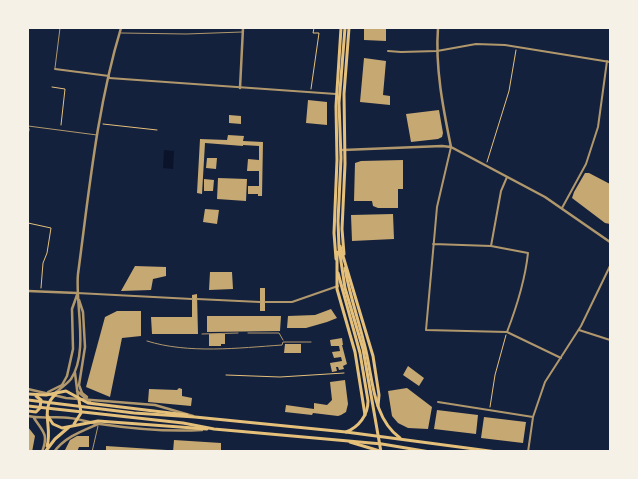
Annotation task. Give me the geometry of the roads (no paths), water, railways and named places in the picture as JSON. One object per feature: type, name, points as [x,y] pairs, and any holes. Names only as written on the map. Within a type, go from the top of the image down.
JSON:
[{"type":"main road","points":[[341,28],[336,94],[337,151],[334,232],[337,266],[360,353],[367,408],[356,427],[346,432]]},
{"type":"main road","points":[[345,28],[340,103],[341,158],[336,271],[338,289],[355,352],[365,414]]},
{"type":"main road","points":[[349,28],[344,94],[345,150],[342,228],[346,270],[378,406],[389,427],[400,438]]},
{"type":"main road","points":[[338,238],[371,348],[379,395],[378,406]]},
{"type":"main road","points":[[338,238],[343,280],[363,349],[382,452],[349,442]]},
{"type":"main road","points":[[34,396],[68,392],[85,402],[96,404],[400,438],[497,452]]},
{"type":"main road","points":[[44,452],[50,432],[46,407],[50,399],[57,393]]},
{"type":"main road","points":[[28,394],[41,400],[40,408],[36,412],[28,411]]},
{"type":"main road","points":[[44,452],[80,416],[80,403],[77,397]]},
{"type":"main road","points":[[28,400],[140,413],[194,416]]},
{"type":"main road","points":[[96,404],[90,406],[87,414],[98,422]]},
{"type":"main road","points":[[28,406],[173,422],[214,429]]},
{"type":"main road","points":[[367,408],[378,406]]},
{"type":"main road","points":[[47,415],[51,422],[62,428],[98,422],[138,424],[382,444],[430,452]]},
{"type":"main road","points":[[349,442],[369,452]]},
{"type":"street","points":[[77,397],[75,371],[80,332],[77,294],[78,274],[100,123],[121,28]]},
{"type":"street","points":[[240,88],[243,28]]},
{"type":"street","points":[[438,28],[437,51],[451,147],[437,207],[426,330],[507,332],[561,358]]},
{"type":"street","points":[[388,50],[401,52],[437,51],[476,44],[505,45],[609,62],[598,127],[586,164],[562,208]]},
{"type":"street","points":[[55,69],[109,77],[336,94]]},
{"type":"street","points":[[337,151],[451,147],[562,208],[610,242]]},
{"type":"street","points":[[491,246],[501,191],[507,177]]},
{"type":"street","points":[[433,244],[491,246],[528,253],[526,275],[507,332]]},
{"type":"street","points":[[528,452],[534,417],[546,382],[579,330],[610,266]]},
{"type":"street","points":[[266,302],[292,302],[341,284]]},
{"type":"street","points":[[28,291],[192,299]]},
{"type":"street","points":[[46,393],[62,385],[68,376],[73,349],[72,309],[77,294]]},
{"type":"street","points":[[77,294],[83,312],[85,336],[79,385],[82,393],[88,399]]},
{"type":"street","points":[[198,299],[260,302]]},
{"type":"street","points":[[579,330],[610,340]]},
{"type":"street","points":[[57,393],[75,371]]},
{"type":"street","points":[[39,396],[50,393],[66,384]]},
{"type":"street","points":[[76,386],[84,399],[96,404]]},
{"type":"street","points":[[28,389],[66,398],[155,406],[194,416]]},
{"type":"street","points":[[438,402],[534,417]]},
{"type":"street","points":[[28,416],[34,418],[59,416],[177,431],[214,429]]},
{"type":"street","points":[[34,418],[46,435],[44,452]]},
{"type":"street","points":[[54,452],[64,440],[98,422]]},
{"type":"lane","points":[[55,69],[60,28]]},
{"type":"lane","points":[[120,32],[186,34],[243,32]]},
{"type":"lane","points":[[28,126],[98,135]]},
{"type":"lane","points":[[202,334],[238,333]]},
{"type":"lane","points":[[248,333],[279,333],[284,342]]},
{"type":"lane","points":[[146,341],[163,346],[226,349],[282,345],[284,342],[310,342]]},
{"type":"lane","points":[[92,452],[98,422]]},
{"type":"water","points":[[164,150],[174,151],[173,169],[163,168]]}]
